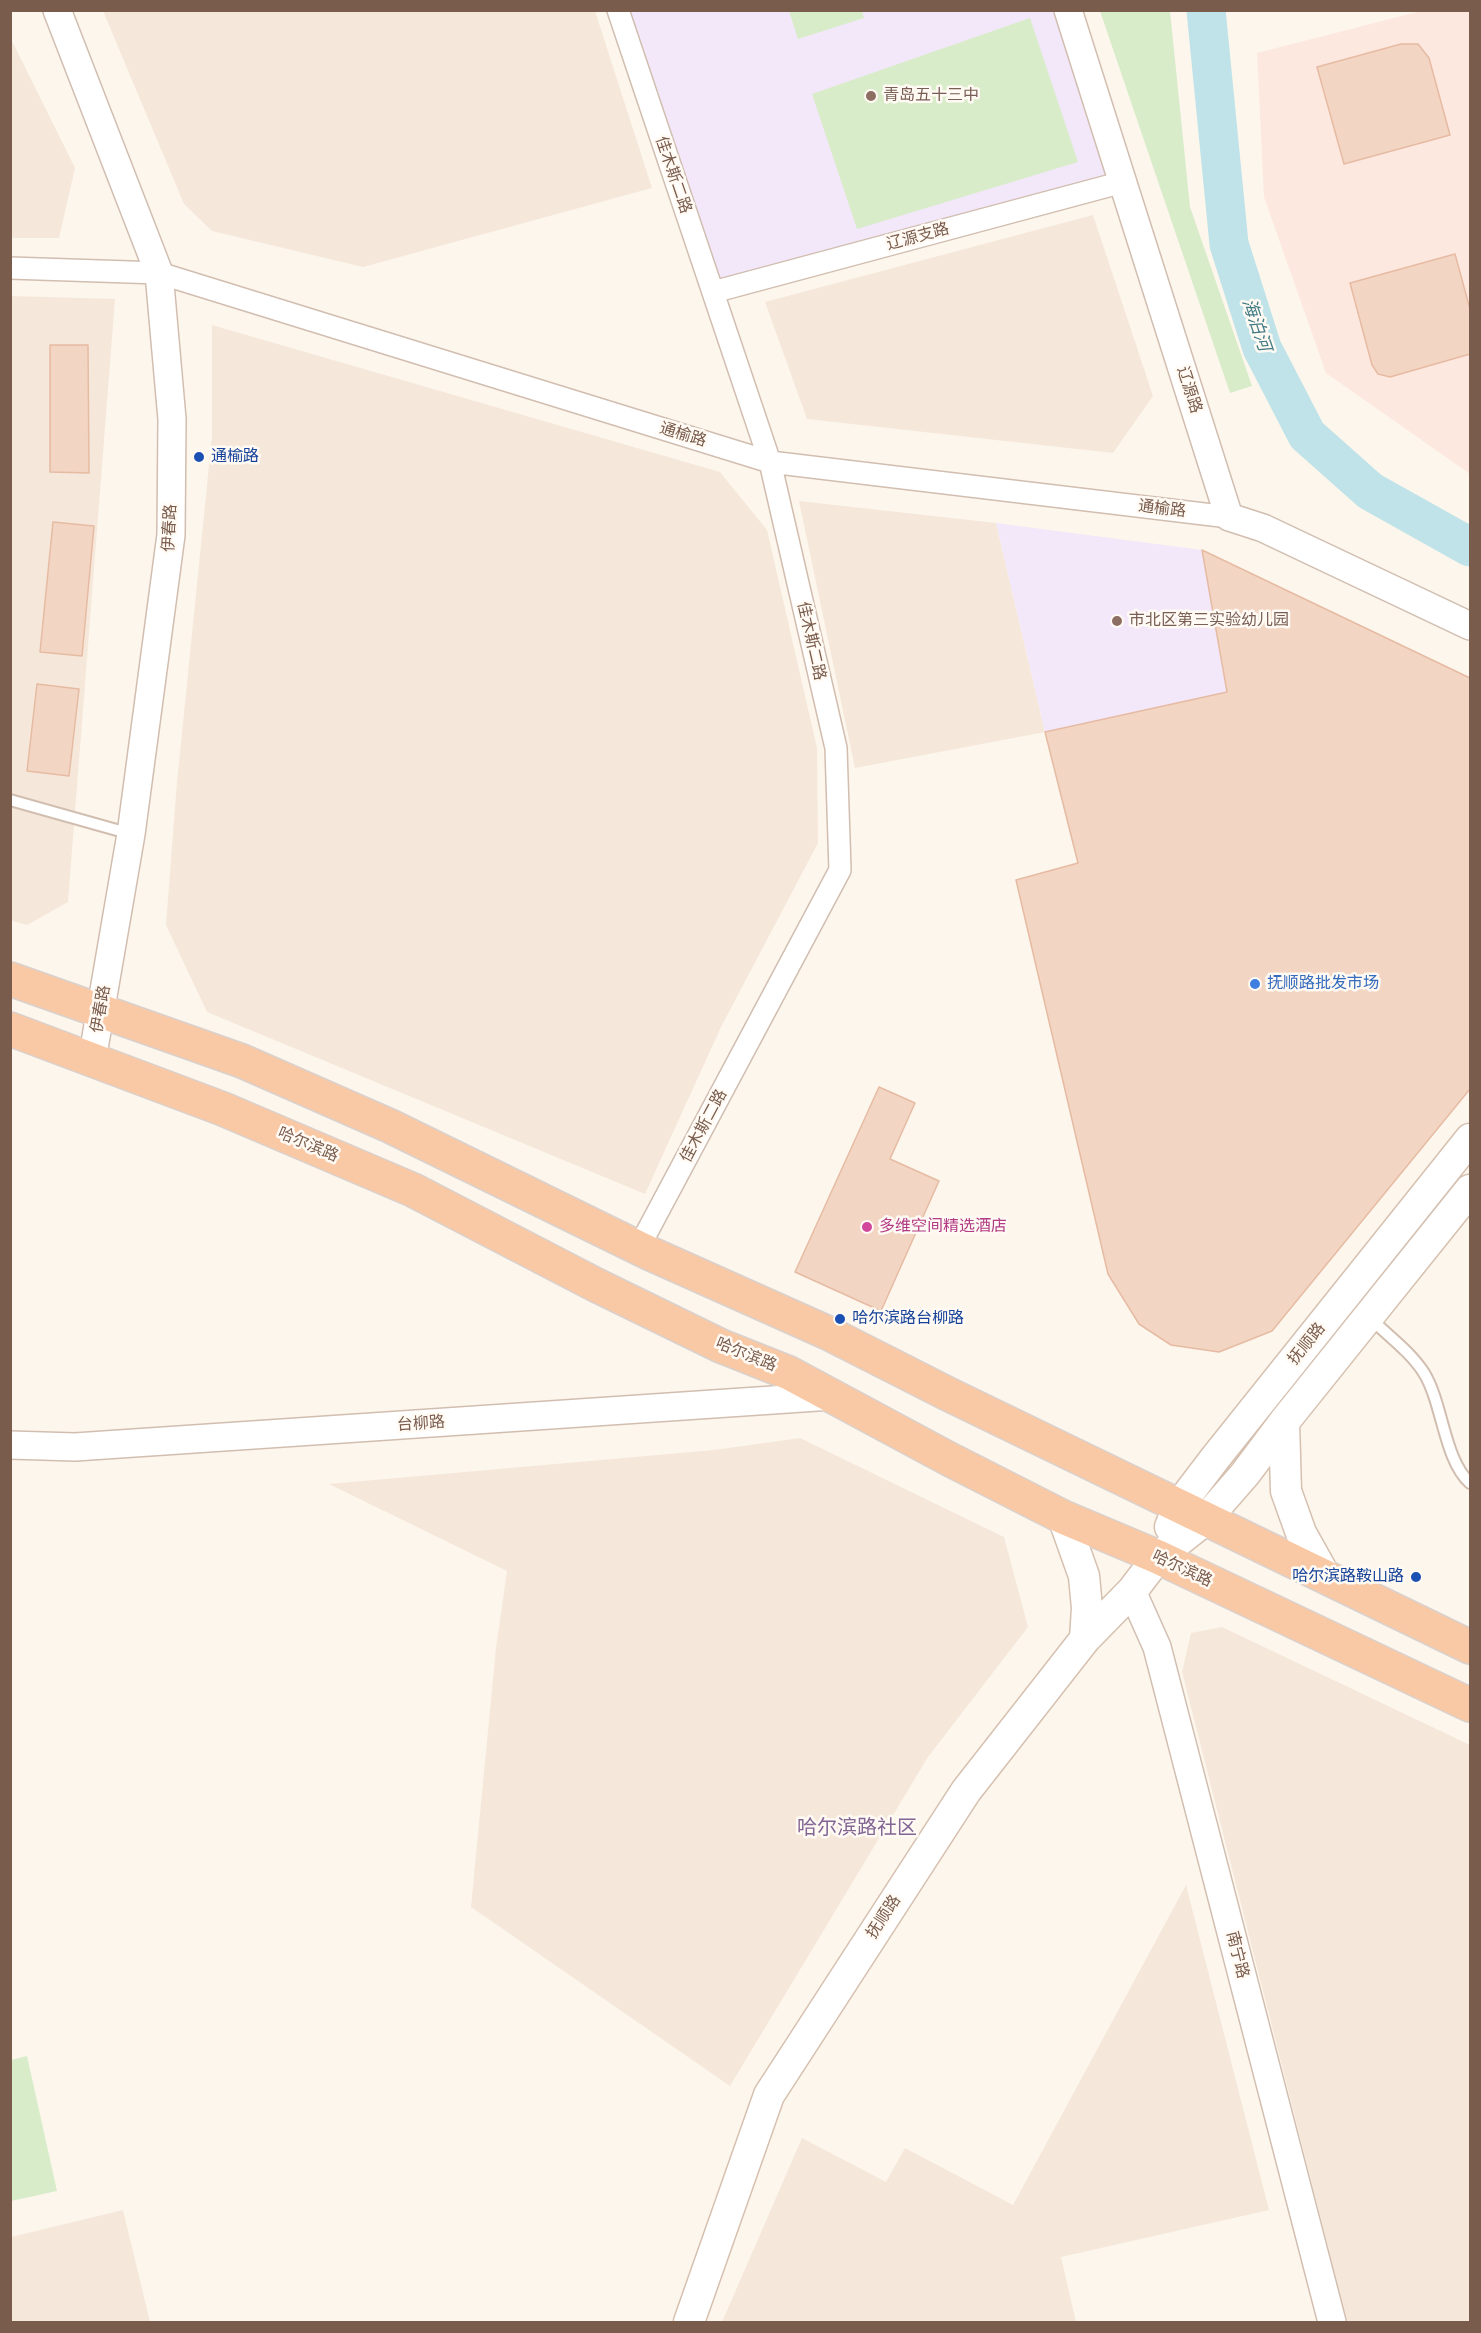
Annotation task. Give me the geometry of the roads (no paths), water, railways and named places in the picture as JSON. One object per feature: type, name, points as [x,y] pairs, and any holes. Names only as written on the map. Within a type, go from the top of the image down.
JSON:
[{"type":"highway","points":[[10,979],[242,1061],[369,1117],[639,1247],[828,1333],[948,1394],[1470,1647]]},
{"type":"highway","name":"哈尔滨路","points":[[10,1029],[223,1109],[413,1190],[596,1285],[721,1346],[789,1373],[949,1459],[1063,1516],[1158,1557],[1470,1705]]},
{"type":"main road","name":"抚顺路","points":[[689,2322],[769,2095],[966,1791],[1085,1639],[1132,1591],[1470,1139]]},
{"type":"main road","name":"抚顺路","points":[[1192,1513],[1245,1474],[1470,1190]]},
{"type":"main road","points":[[1284,1422],[1286,1491],[1301,1533],[1325,1576]]},
{"type":"main road","points":[[1063,1516],[1084,1576],[1087,1608],[1085,1639]]},
{"type":"street","name":"伊春路","points":[[57,10],[159,273],[172,419],[171,535],[131,834],[92,1060]]},
{"type":"street","name":"佳木斯二路","points":[[618,10],[770,462],[836,748],[840,870],[639,1247]]},
{"type":"street","name":"辽源路","points":[[1068,10],[1229,517]]},
{"type":"street","name":"辽源支路","points":[[712,292],[1123,182]]},
{"type":"street","name":"通榆路","points":[[10,268],[159,273],[770,462],[1229,517]]},
{"type":"street","points":[[1229,517],[1263,528],[1470,626]]},
{"type":"street","name":"台柳路","points":[[10,1445],[75,1447],[832,1396]]},
{"type":"street","name":"南宁路","points":[[1132,1591],[1157,1647],[1332,2322]]},
{"type":"lane","points":[[10,800],[131,834]]},
{"type":"lane","points":[[1368,1317],[1413,1358],[1424,1374],[1432,1390],[1458,1468],[1470,1483]]},
{"type":"waterway","name":"海泊河","points":[[1206,10],[1229,244],[1262,348],[1307,435],[1370,491],[1470,547]]},
{"type":"place","name":"青岛五十三中","points":[[871,96]]},
{"type":"place","name":"通榆路","points":[[199,457]]},
{"type":"place","name":"市北区第三实验幼儿园","points":[[1117,621]]},
{"type":"place","name":"抚顺路批发市场","points":[[1255,984]]},
{"type":"place","name":"多维空间精选酒店","points":[[867,1227]]},
{"type":"place","name":"哈尔滨路台柳路","points":[[840,1319]]},
{"type":"place","name":"哈尔滨路鞍山路","points":[[1416,1577]]},
{"type":"district","name":"哈尔滨路社区","points":[[857,1828]]}]
